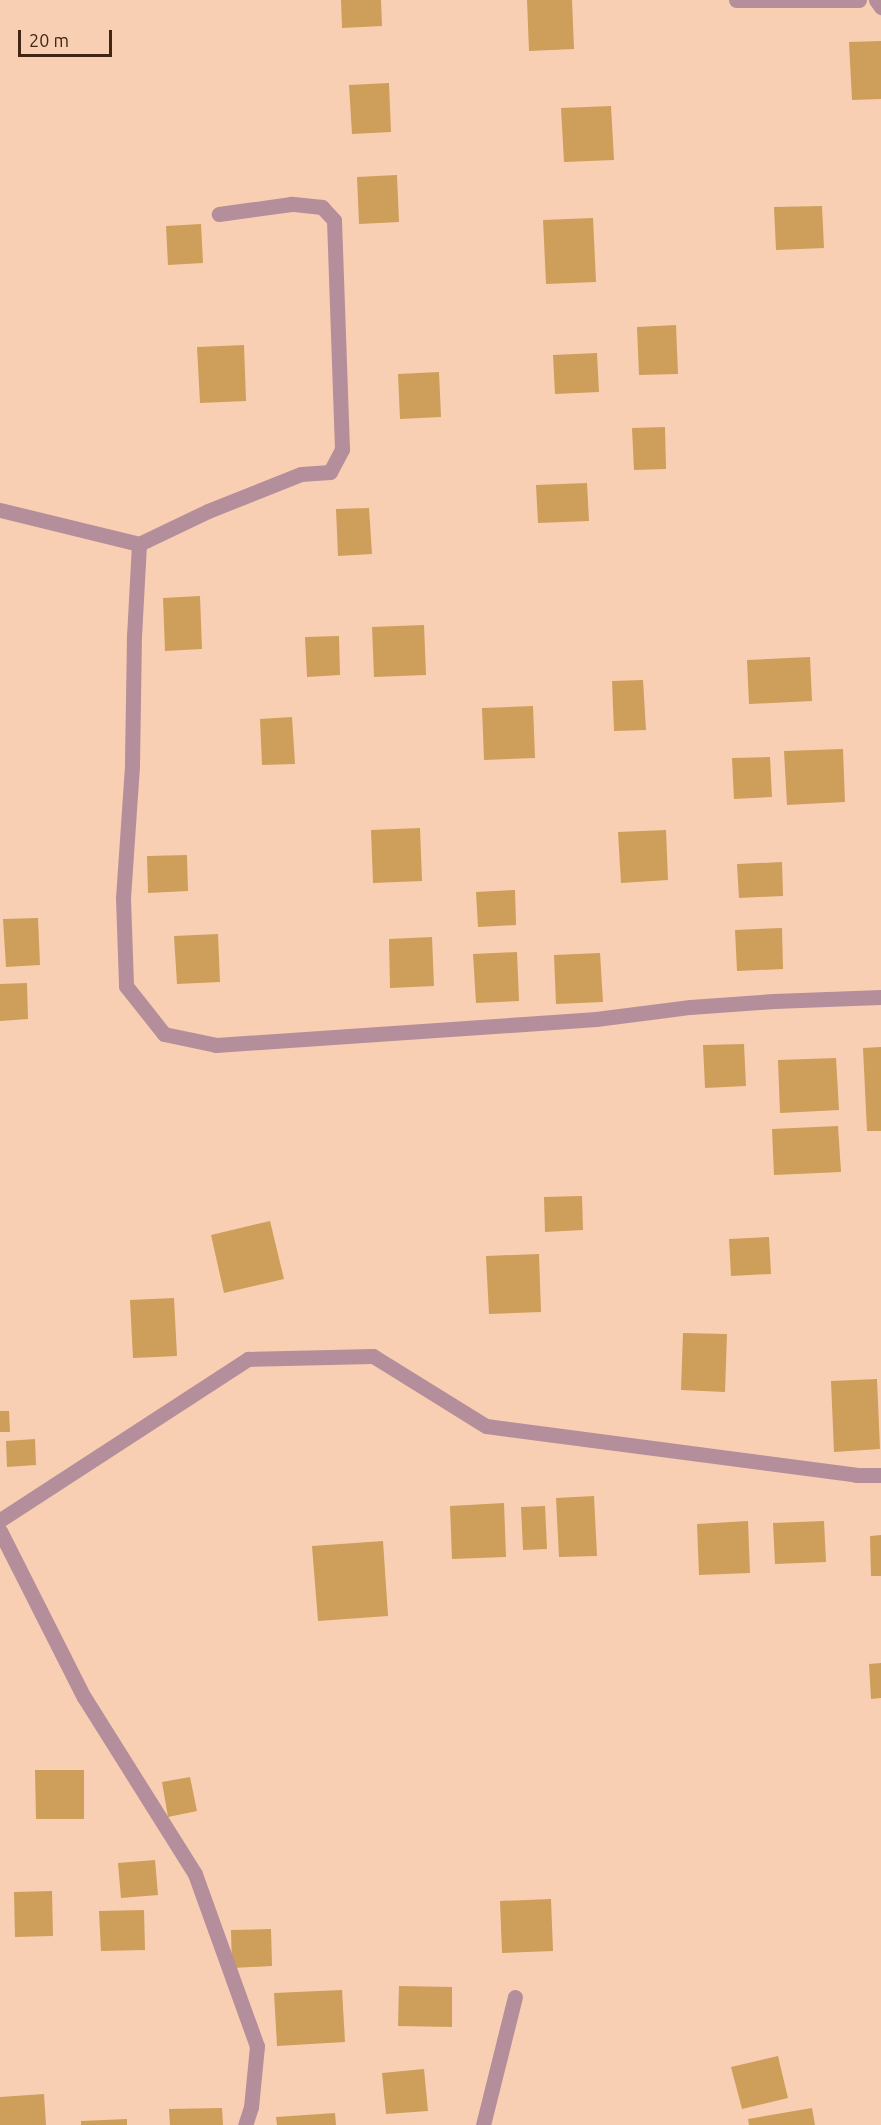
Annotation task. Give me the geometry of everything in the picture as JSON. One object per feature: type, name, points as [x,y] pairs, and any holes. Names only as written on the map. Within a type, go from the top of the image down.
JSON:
[{"type":"street","points":[[736,0],[859,0]]},
{"type":"street","points":[[876,0],[881,6]]},
{"type":"street","points":[[0,510],[139,544],[208,511],[301,474],[330,472],[342,449],[334,220],[322,207],[291,204],[219,213]]},
{"type":"street","points":[[139,544],[134,635],[132,766],[123,898],[126,986],[164,1034],[216,1045],[596,1019],[840,996],[881,997]]},
{"type":"street","points":[[0,1520],[248,1359],[374,1356],[486,1426],[855,1475],[881,1475]]},
{"type":"street","points":[[0,1531],[84,1697],[195,1874],[257,2046],[250,2107],[245,2125]]},
{"type":"street","points":[[483,2125],[515,1998]]},
{"type":"building","points":[[341,0],[381,0],[382,26],[342,28]]},
{"type":"building","points":[[527,0],[572,0],[574,49],[529,51]]},
{"type":"building","points":[[881,41],[881,99],[852,100],[849,42]]},
{"type":"building","points":[[389,83],[391,132],[352,134],[349,85]]},
{"type":"building","points":[[611,106],[614,160],[564,162],[561,108]]},
{"type":"building","points":[[397,175],[399,222],[359,224],[357,177]]},
{"type":"building","points":[[822,206],[824,248],[776,250],[774,207]]},
{"type":"building","points":[[593,218],[596,282],[546,284],[543,220]]},
{"type":"building","points":[[201,224],[203,263],[168,265],[166,226]]},
{"type":"building","points":[[676,325],[678,374],[639,375],[637,327]]},
{"type":"building","points":[[244,345],[246,401],[200,403],[197,347]]},
{"type":"building","points":[[597,353],[599,392],[555,394],[553,355]]},
{"type":"building","points":[[439,372],[441,417],[400,419],[398,374]]},
{"type":"building","points":[[665,427],[666,469],[634,470],[632,428]]},
{"type":"building","points":[[587,483],[589,521],[538,523],[536,485]]},
{"type":"building","points":[[369,508],[372,554],[338,556],[336,509]]},
{"type":"building","points":[[200,596],[202,649],[165,651],[163,598]]},
{"type":"building","points":[[424,625],[426,675],[374,677],[372,627]]},
{"type":"building","points":[[339,636],[340,675],[307,677],[305,637]]},
{"type":"building","points":[[810,657],[812,701],[749,704],[747,660]]},
{"type":"building","points":[[643,680],[646,730],[614,731],[612,681]]},
{"type":"building","points":[[533,706],[535,758],[484,760],[482,708]]},
{"type":"building","points":[[292,717],[295,764],[262,765],[260,719]]},
{"type":"building","points":[[843,749],[845,802],[787,805],[784,751]]},
{"type":"building","points":[[770,757],[772,797],[734,799],[732,758]]},
{"type":"building","points":[[420,828],[422,881],[373,883],[371,830]]},
{"type":"building","points":[[666,830],[668,880],[621,883],[618,832]]},
{"type":"building","points":[[187,855],[188,891],[148,893],[147,856]]},
{"type":"building","points":[[782,862],[783,896],[739,898],[737,864]]},
{"type":"building","points":[[515,890],[516,925],[478,927],[476,892]]},
{"type":"building","points":[[38,918],[40,965],[6,967],[3,919]]},
{"type":"building","points":[[782,928],[783,969],[737,971],[735,930]]},
{"type":"building","points":[[218,934],[220,982],[177,984],[174,936]]},
{"type":"building","points":[[432,937],[434,986],[390,988],[389,939]]},
{"type":"building","points":[[517,952],[519,1001],[476,1003],[473,954]]},
{"type":"building","points":[[600,953],[603,1002],[556,1004],[554,955]]},
{"type":"building","points":[[27,983],[28,1019],[0,1021],[0,984]]},
{"type":"building","points":[[744,1044],[746,1086],[705,1088],[703,1045]]},
{"type":"building","points":[[881,1047],[881,1131],[867,1131],[863,1048]]},
{"type":"building","points":[[836,1058],[839,1110],[780,1113],[778,1060]]},
{"type":"building","points":[[838,1126],[841,1172],[774,1175],[772,1129]]},
{"type":"building","points":[[582,1196],[583,1230],[545,1232],[544,1197]]},
{"type":"building","points":[[270,1221],[284,1279],[224,1293],[211,1235]]},
{"type":"building","points":[[769,1237],[771,1274],[731,1276],[729,1239]]},
{"type":"building","points":[[539,1254],[541,1312],[489,1314],[486,1256]]},
{"type":"building","points":[[174,1298],[177,1356],[133,1358],[130,1300]]},
{"type":"building","points":[[683,1333],[727,1334],[725,1392],[681,1390]]},
{"type":"building","points":[[877,1379],[880,1449],[834,1452],[831,1381]]},
{"type":"building","points":[[0,1411],[9,1411],[10,1432],[0,1432]]},
{"type":"building","points":[[35,1439],[36,1465],[7,1467],[6,1441]]},
{"type":"building","points":[[594,1496],[597,1556],[559,1557],[556,1498]]},
{"type":"building","points":[[504,1503],[506,1557],[452,1559],[450,1506]]},
{"type":"building","points":[[545,1506],[547,1549],[523,1550],[521,1507]]},
{"type":"building","points":[[748,1521],[750,1573],[699,1575],[697,1524]]},
{"type":"building","points":[[824,1521],[826,1562],[775,1564],[773,1523]]},
{"type":"building","points":[[881,1535],[881,1576],[871,1576],[870,1536]]},
{"type":"building","points":[[383,1541],[388,1616],[318,1621],[312,1546]]},
{"type":"building","points":[[881,1663],[881,1698],[871,1699],[869,1664]]},
{"type":"building","points":[[35,1770],[84,1770],[84,1819],[36,1819]]},
{"type":"building","points":[[190,1777],[197,1811],[168,1817],[162,1782]]},
{"type":"building","points":[[155,1860],[158,1895],[121,1898],[118,1863]]},
{"type":"building","points":[[52,1891],[53,1936],[15,1937],[14,1892]]},
{"type":"building","points":[[551,1899],[553,1951],[502,1953],[500,1901]]},
{"type":"building","points":[[144,1910],[145,1950],[101,1951],[99,1911]]},
{"type":"building","points":[[271,1929],[272,1966],[232,1968],[231,1930]]},
{"type":"building","points":[[399,1986],[452,1987],[452,2027],[398,2026]]},
{"type":"building","points":[[342,1990],[345,2042],[277,2046],[274,1993]]},
{"type":"building","points":[[778,2056],[788,2098],[742,2109],[731,2067]]},
{"type":"building","points":[[424,2069],[428,2111],[386,2114],[382,2073]]},
{"type":"building","points":[[44,2094],[46,2125],[0,2125],[0,2097]]},
{"type":"building","points":[[222,2108],[223,2125],[170,2125],[169,2109]]},
{"type":"building","points":[[812,2108],[815,2125],[749,2125],[748,2119]]},
{"type":"building","points":[[335,2113],[336,2125],[277,2125],[276,2117]]},
{"type":"building","points":[[127,2119],[127,2125],[81,2125],[81,2121]]}]
